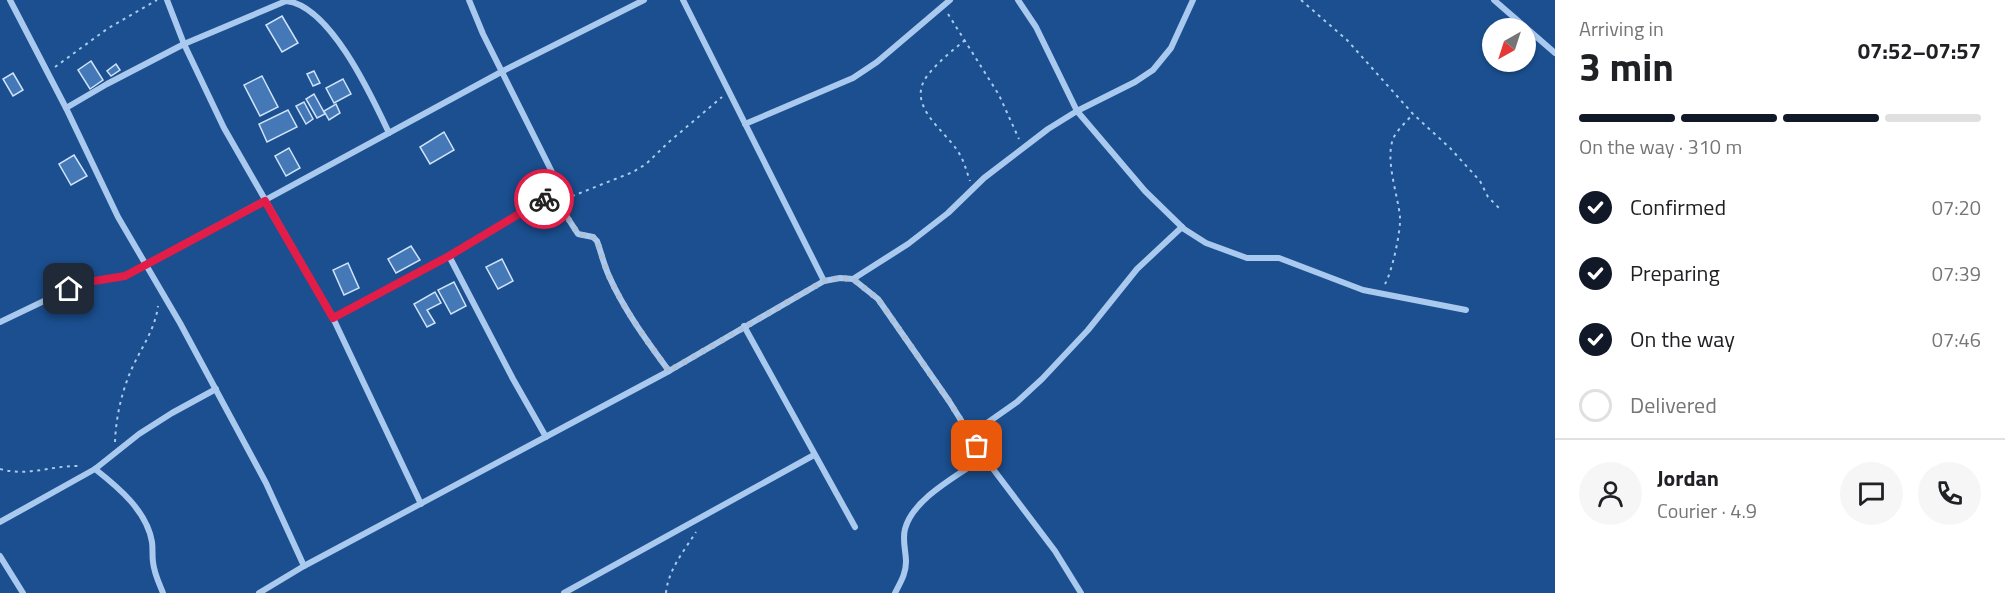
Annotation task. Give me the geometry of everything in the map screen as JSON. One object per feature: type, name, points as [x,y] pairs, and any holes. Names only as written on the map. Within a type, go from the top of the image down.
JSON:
[{"type":"street","points":[[10,0],[66,108],[118,217],[216,389],[266,483],[304,566]]},
{"type":"street","points":[[167,0],[184,44],[224,128],[333,318],[421,504]]},
{"type":"street","points":[[333,318],[449,256],[544,199],[551,192],[554,176],[483,34],[469,0]]},
{"type":"street","points":[[0,322],[88,282],[125,276],[502,70],[644,0]]},
{"type":"street","points":[[683,0],[824,281]]},
{"type":"street","points":[[745,124],[853,78],[877,62],[950,0]]},
{"type":"street","points":[[1018,0],[1036,27],[1077,111],[1145,191],[1182,227],[1206,243],[1247,258],[1280,258],[1345,284],[1380,294],[1466,310]]},
{"type":"street","points":[[853,279],[908,244],[948,213],[972,189],[1023,147],[1077,111],[1153,70],[1172,48],[1193,0]]},
{"type":"street","points":[[1494,0],[1555,53]]},
{"type":"street","points":[[66,108],[184,44],[280,2],[297,2],[337,39],[352,61],[389,133]]},
{"type":"street","points":[[551,192],[578,234],[593,237],[597,241],[609,276],[617,291],[647,341],[669,371]]},
{"type":"street","points":[[970,435],[1017,402],[1042,379],[1088,330],[1137,269],[1182,227]]},
{"type":"street","points":[[449,256],[546,437]]},
{"type":"street","points":[[258,593],[304,566],[669,371],[824,281],[840,278],[853,279],[878,299],[949,401],[984,457],[1055,551],[1081,593]]},
{"type":"street","points":[[744,326],[855,527]]},
{"type":"street","points":[[0,522],[95,469],[139,434],[216,389]]},
{"type":"street","points":[[564,593],[814,455]]},
{"type":"street","points":[[895,593],[903,579],[906,564],[905,528],[913,512],[935,491],[984,457]]},
{"type":"street","points":[[95,469],[132,502],[145,522],[152,542],[155,572],[163,593]]},
{"type":"street","points":[[0,556],[23,593]]},
{"type":"path","points":[[48,72],[107,29],[157,0]]},
{"type":"path","points":[[1301,0],[1347,40],[1413,114],[1450,147],[1480,181],[1488,197],[1500,209]]},
{"type":"path","points":[[943,7],[999,95],[1023,147]]},
{"type":"path","points":[[965,40],[926,77],[921,87],[920,97],[927,114],[959,153],[972,189]]},
{"type":"path","points":[[557,202],[633,172],[646,164],[728,91]]},
{"type":"path","points":[[1380,294],[1391,271],[1400,219],[1393,174],[1392,145],[1396,134],[1413,114]]},
{"type":"path","points":[[114,454],[115,430],[124,390],[133,366],[152,332],[161,291]]},
{"type":"path","points":[[0,469],[20,472],[72,466],[95,469]]},
{"type":"path","points":[[666,593],[667,581],[673,568],[704,516]]},
{"type":"building","points":[[282,16],[298,43],[282,52],[266,25]]},
{"type":"building","points":[[91,61],[103,80],[90,89],[78,70]]},
{"type":"building","points":[[116,64],[120,70],[111,76],[107,71]]},
{"type":"building","points":[[314,71],[320,83],[313,86],[307,74]]},
{"type":"building","points":[[13,73],[23,90],[13,96],[3,79]]},
{"type":"building","points":[[262,76],[278,107],[260,116],[244,85]]},
{"type":"building","points":[[343,79],[351,94],[334,103],[326,88]]},
{"type":"building","points":[[314,94],[325,114],[317,118],[306,99]]},
{"type":"building","points":[[304,102],[313,119],[306,124],[296,106]]},
{"type":"building","points":[[336,104],[340,113],[329,120],[324,111]]},
{"type":"building","points":[[288,110],[297,127],[267,142],[259,124]]},
{"type":"building","points":[[444,132],[454,150],[430,164],[420,147]]},
{"type":"building","points":[[289,148],[300,168],[286,176],[275,156]]},
{"type":"building","points":[[74,155],[87,176],[71,185],[59,164]]},
{"type":"building","points":[[411,246],[420,260],[396,273],[388,259]]},
{"type":"building","points":[[502,259],[513,281],[498,289],[486,267]]},
{"type":"building","points":[[348,263],[359,288],[344,295],[333,270]]},
{"type":"building","points":[[454,282],[466,306],[451,314],[438,290]]},
{"type":"building","points":[[435,292],[441,303],[427,310],[435,323],[427,327],[414,304]]},
{"type":"way so far","points":[[544,199],[551,192],[573,229],[582,236],[591,236],[597,241],[609,276],[628,311],[669,371],[824,281],[840,278],[853,279],[878,299],[949,401],[977,446]]},
{"type":"route","points":[[69,289],[88,282],[125,276],[265,201],[333,318],[449,256],[544,199]]}]
